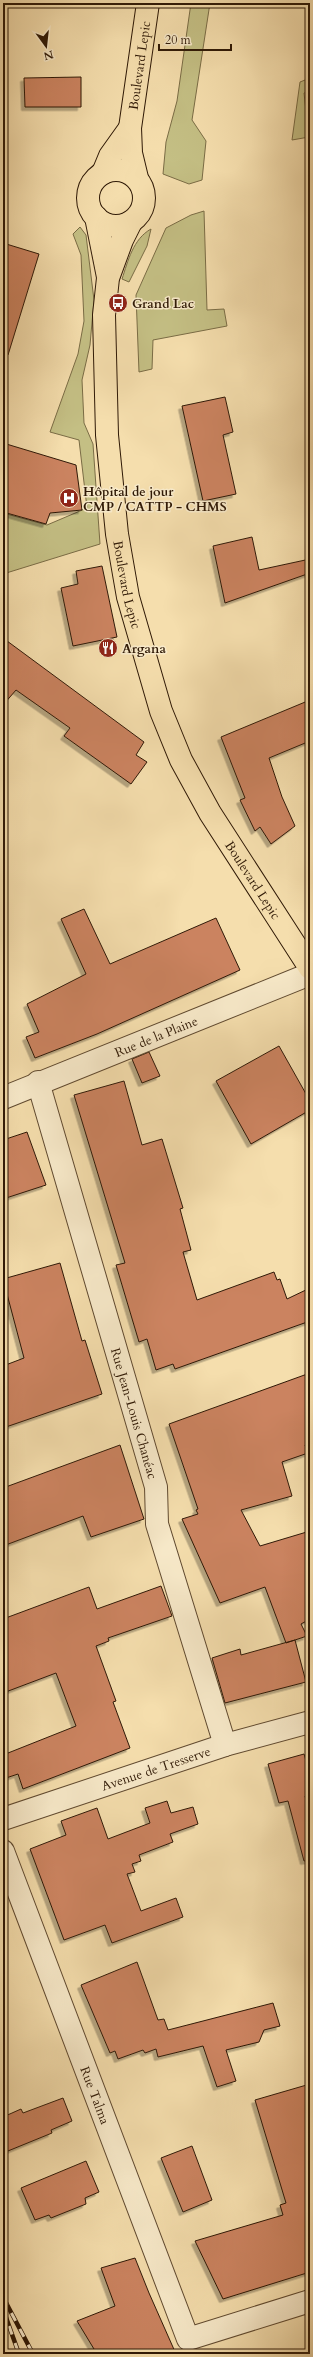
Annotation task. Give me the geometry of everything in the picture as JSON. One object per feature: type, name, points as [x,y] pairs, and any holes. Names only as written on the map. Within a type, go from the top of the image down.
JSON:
[{"type":"main road","name":"Boulevard Lepic","points":[[137,178],[131,153],[130,128],[148,3]]},
{"type":"main road","name":"Boulevard Lepic","points":[[103,173],[110,156],[130,128]]},
{"type":"main road","points":[[120,170],[137,178],[142,187],[144,200],[140,212],[131,222],[122,226],[113,226],[104,223],[96,217],[88,205],[88,197],[93,184],[103,173],[120,170]]},
{"type":"main road","name":"Boulevard Lepic","points":[[96,217],[108,278]]},
{"type":"main road","name":"Boulevard Lepic","points":[[131,222],[122,240],[108,278],[104,316],[106,428],[112,495],[122,569],[148,668],[172,741],[214,819],[310,968]]},
{"type":"street","name":"Rue de la Plaine","points":[[3,1098],[38,1082],[310,974]]},
{"type":"street","name":"Rue Jean-Louis Chanéac","points":[[38,1082],[156,1487],[157,1524],[225,1745]]},
{"type":"street","name":"Avenue de Tresserve","points":[[3,1819],[225,1745],[310,1722]]},
{"type":"street","name":"Rue Talma","points":[[3,1851],[191,2346],[310,2301]]},
{"type":"shaded area","points":[[191,3],[210,3],[192,120],[206,141],[202,180],[189,184],[163,174],[166,142],[177,101]]},
{"type":"shaded area","points":[[310,78],[310,92],[304,93],[309,137],[292,140],[300,82]]},
{"type":"shaded area","points":[[204,211],[207,310],[224,309],[227,326],[153,340],[152,369],[139,372],[136,295],[166,228],[191,215]]},
{"type":"shaded area","points":[[80,227],[86,235],[94,300],[90,345],[82,380],[84,423],[93,444],[100,544],[3,574],[3,513],[47,525],[87,508],[79,440],[50,432],[78,354],[84,321],[81,255],[73,234]]},
{"type":"shaded area","points":[[151,229],[147,246],[129,282],[122,279],[135,244]]},
{"type":"building","points":[[81,77],[81,107],[25,107],[24,78]]},
{"type":"building","points":[[3,243],[39,254],[8,355],[3,354]]},
{"type":"building","points":[[225,397],[233,432],[223,435],[236,494],[203,501],[182,406]]},
{"type":"building","points":[[3,443],[76,465],[82,510],[50,513],[46,524],[3,512]]},
{"type":"building","points":[[252,537],[259,570],[310,559],[310,573],[225,603],[213,546]]},
{"type":"building","points":[[102,566],[117,637],[73,646],[61,588],[78,584],[76,571]]},
{"type":"building","points":[[3,638],[144,742],[136,755],[147,762],[131,784],[64,736],[70,728],[16,690],[3,705]]},
{"type":"building","points":[[310,700],[310,741],[269,758],[282,797],[295,826],[271,844],[260,827],[255,831],[240,800],[245,798],[221,737]]},
{"type":"building","points":[[84,909],[110,964],[216,918],[240,970],[97,1034],[35,1058],[26,1037],[39,1032],[27,1004],[86,974],[61,919]]},
{"type":"building","points":[[279,1046],[310,1101],[310,1110],[251,1144],[216,1081]]},
{"type":"building","points":[[149,1052],[160,1076],[142,1083],[132,1059]]},
{"type":"building","points":[[124,1081],[142,1145],[162,1139],[183,1208],[180,1209],[191,1250],[183,1252],[197,1300],[274,1272],[277,1280],[280,1279],[287,1299],[310,1288],[310,1321],[175,1369],[173,1364],[156,1370],[147,1339],[139,1342],[116,1265],[125,1263],[74,1095]]},
{"type":"building","points":[[27,1132],[46,1185],[3,1199],[3,1140]]},
{"type":"building","points":[[60,1263],[82,1341],[85,1340],[102,1394],[3,1428],[3,1366],[24,1358],[3,1279]]},
{"type":"building","points":[[310,1373],[310,1443],[305,1445],[308,1453],[282,1462],[292,1496],[241,1510],[260,1546],[310,1531],[310,1619],[301,1624],[307,1636],[286,1643],[265,1587],[220,1603],[182,1519],[198,1514],[196,1510],[198,1509],[169,1424]]},
{"type":"building","points":[[120,1445],[144,1519],[91,1537],[83,1516],[3,1546],[3,1488]]},
{"type":"building","points":[[161,1586],[172,1616],[108,1638],[109,1641],[96,1646],[116,1701],[113,1702],[130,1748],[23,1789],[18,1774],[3,1779],[3,1755],[76,1726],[56,1673],[3,1693],[3,1619],[89,1587],[97,1609]]},
{"type":"building","points":[[295,1640],[306,1682],[225,1703],[212,1658],[240,1649],[241,1655]]},
{"type":"building","points":[[304,1754],[310,1774],[310,1794],[305,1796],[310,1814],[310,1860],[304,1861],[288,1801],[279,1803],[268,1764]]},
{"type":"building","points":[[167,1801],[171,1813],[193,1807],[198,1824],[170,1834],[173,1842],[139,1855],[141,1861],[132,1864],[135,1872],[127,1874],[141,1911],[176,1898],[183,1917],[112,1943],[105,1925],[64,1940],[30,1849],[66,1835],[61,1821],[97,1808],[108,1839],[150,1823],[145,1808]]},
{"type":"building","points":[[137,1962],[158,2020],[164,2019],[168,2030],[273,2003],[280,2026],[264,2030],[259,2042],[226,2050],[236,2081],[217,2087],[203,2046],[158,2057],[156,2049],[145,2053],[143,2050],[118,2059],[115,2051],[110,2053],[81,1985]]},
{"type":"building","points":[[310,2084],[310,2272],[223,2299],[195,2241],[283,2215],[280,2205],[286,2203],[255,2100]]},
{"type":"building","points":[[63,2098],[72,2121],[51,2130],[52,2133],[3,2153],[3,2117],[21,2109],[23,2113]]},
{"type":"building","points":[[192,2146],[212,2200],[183,2212],[161,2158]]},
{"type":"building","points":[[86,2161],[99,2192],[85,2198],[86,2204],[51,2218],[49,2215],[35,2220],[21,2188]]},
{"type":"building","points":[[135,2258],[176,2354],[97,2354],[77,2321],[115,2306],[101,2268]]},
{"type":"railway","points":[[3,2297],[33,2354]]},
{"type":"railway","points":[[3,2309],[19,2354]]},
{"type":"place","name":"Grand Lac","points":[[118,303]]},
{"type":"place","name":"Hôpital de jour CMP / CATTP - CHMS","points":[[69,498]]},
{"type":"place","name":"Argana","points":[[108,648]]}]
